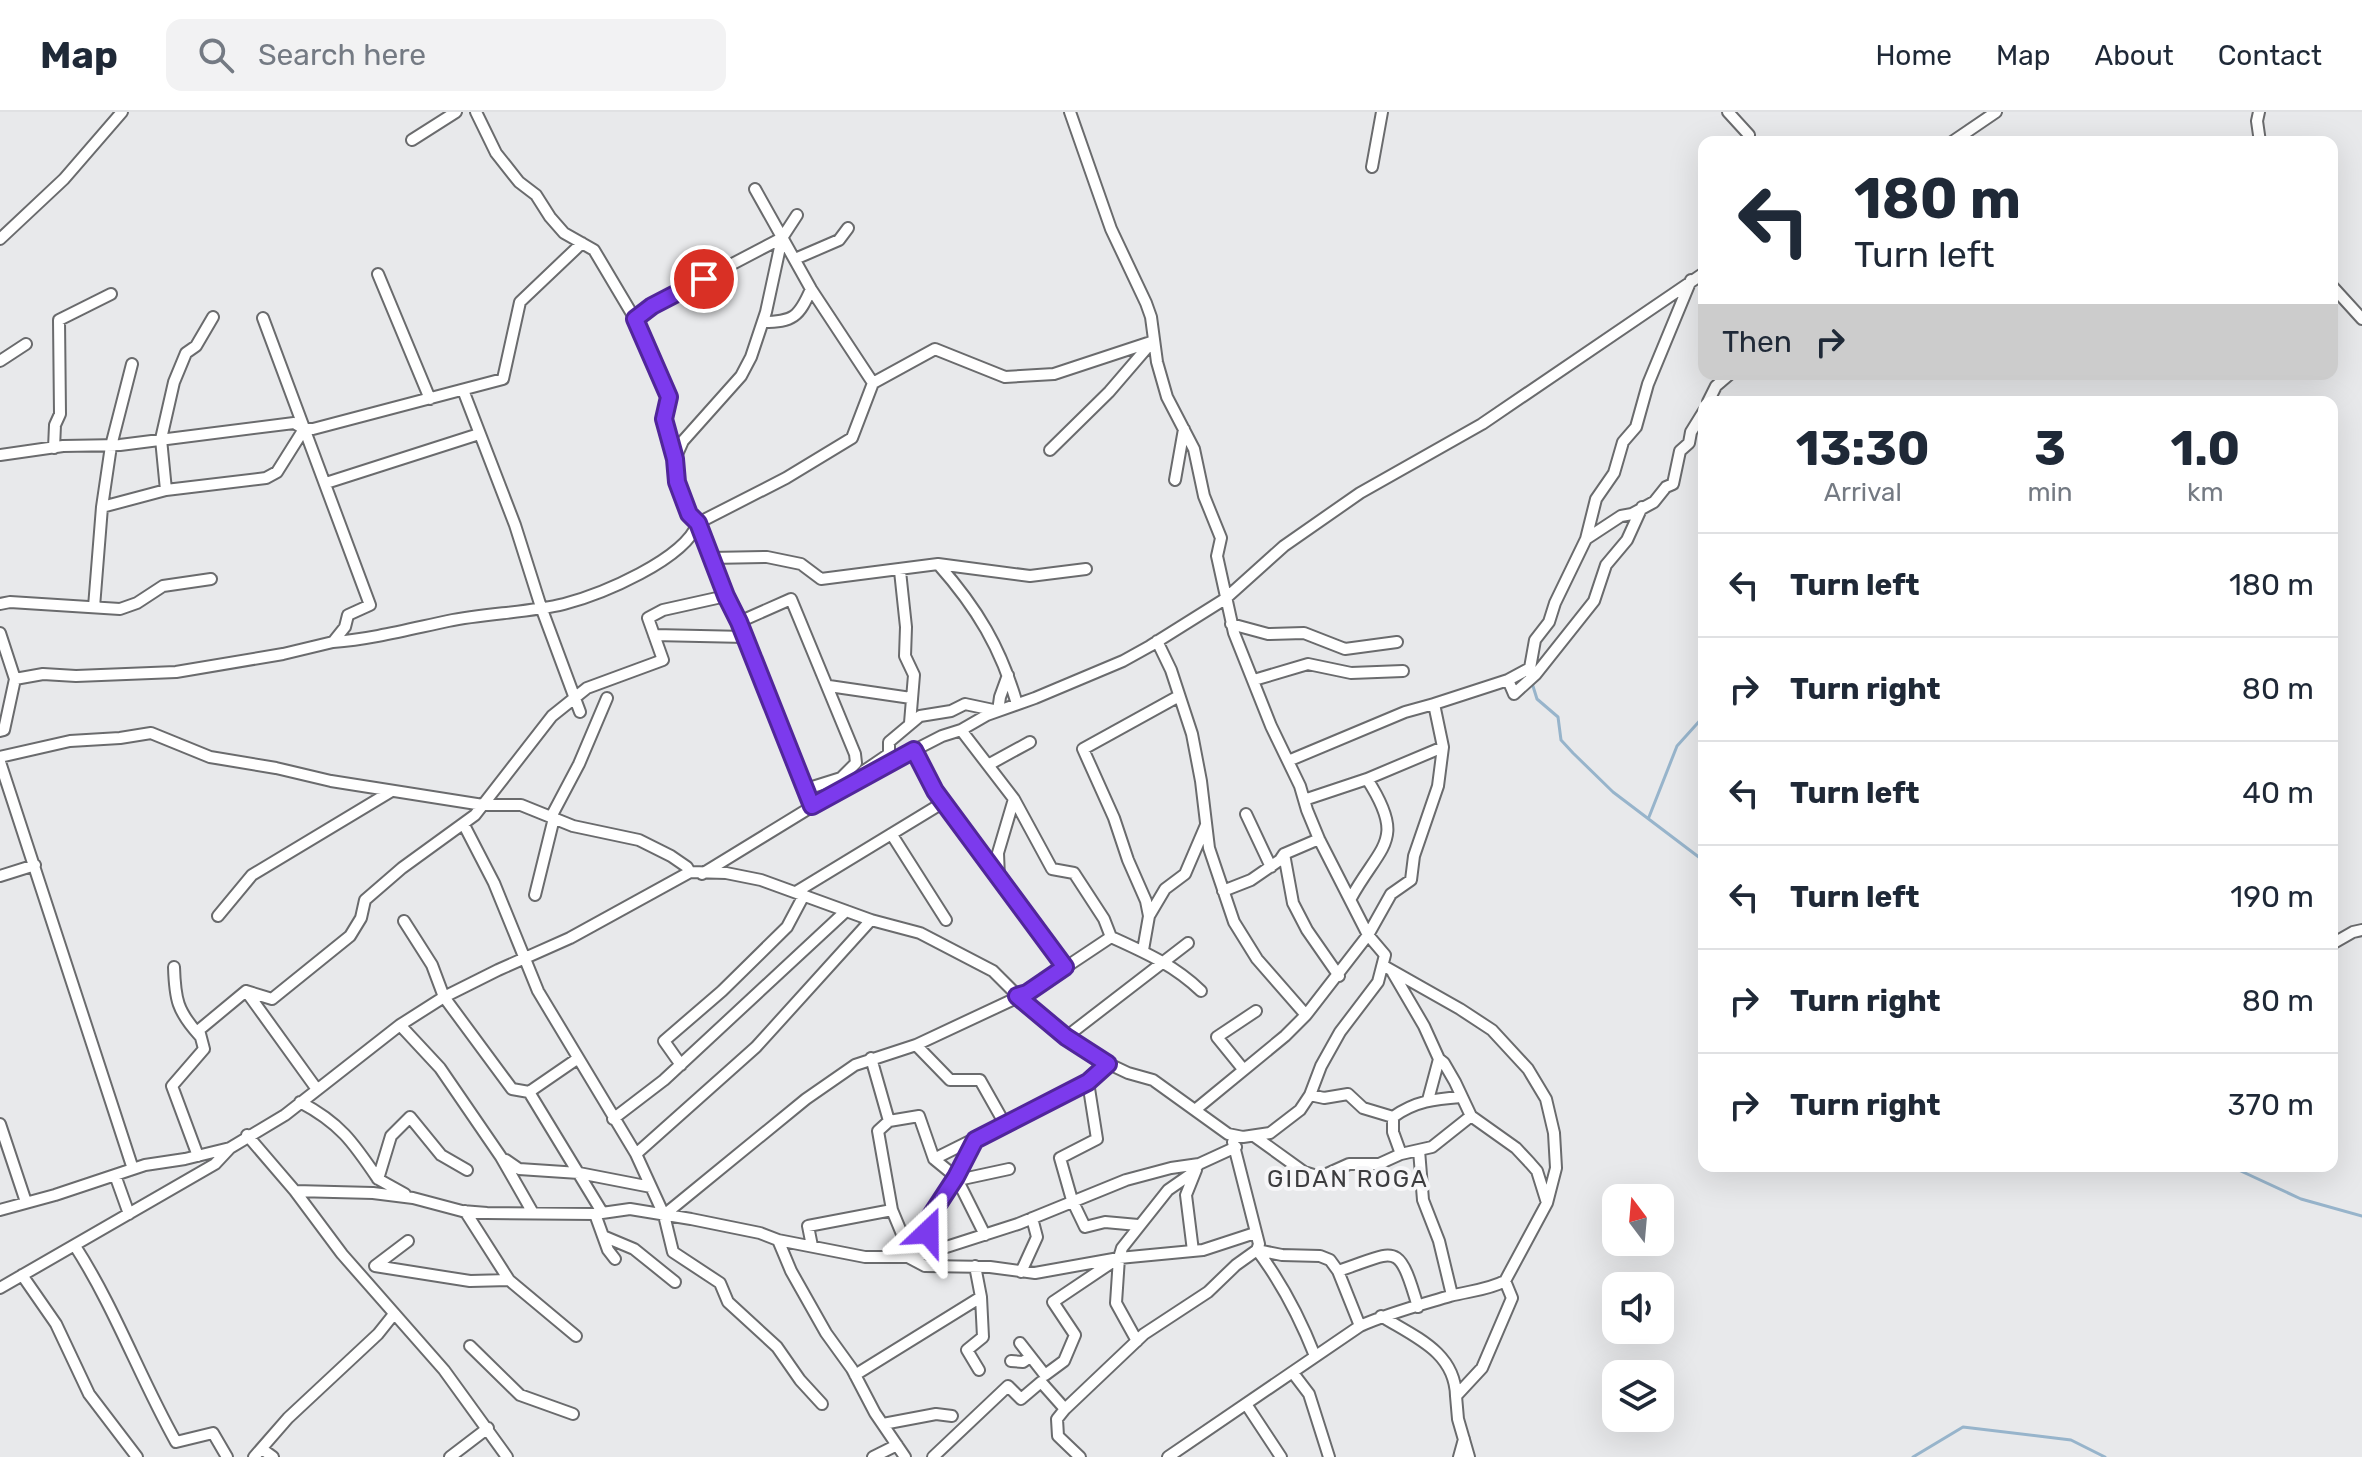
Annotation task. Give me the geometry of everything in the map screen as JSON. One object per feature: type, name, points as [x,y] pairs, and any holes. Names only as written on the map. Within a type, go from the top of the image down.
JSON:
[{"type":"street","points":[[0,239],[64,179],[122,112]]},
{"type":"street","points":[[412,140],[456,112]]},
{"type":"street","points":[[476,112],[496,153],[519,182],[536,195],[564,233],[594,250],[635,319],[669,397],[664,419],[681,493],[689,514],[698,523],[710,558],[746,637],[812,806]]},
{"type":"street","points":[[1070,112],[1111,229],[1146,303],[1167,397],[1194,449],[1204,496],[1221,538],[1217,556],[1231,624],[1319,839],[1368,935],[1385,955],[1388,969],[1424,1026],[1471,1116],[1516,1148],[1537,1171],[1547,1203]]},
{"type":"street","points":[[1372,167],[1382,112]]},
{"type":"street","points":[[1728,112],[1749,136]]},
{"type":"street","points":[[1961,136],[1996,112]]},
{"type":"street","points":[[2259,112],[2259,136]]},
{"type":"street","points":[[755,189],[811,289],[873,383]]},
{"type":"street","points":[[675,459],[683,441],[699,420],[741,376],[763,322],[782,238],[797,215]]},
{"type":"street","points":[[795,259],[839,240],[848,228]]},
{"type":"street","points":[[635,319],[652,306],[782,238]]},
{"type":"street","points":[[0,455],[54,448],[111,446],[294,423],[304,429],[313,429],[503,379],[520,302],[582,243]]},
{"type":"street","points":[[378,274],[430,399]]},
{"type":"street","points":[[0,1288],[215,1164],[247,1135],[285,1115],[400,1025],[444,997],[570,938],[695,873],[914,750],[998,711],[1123,661],[1157,641],[1225,599],[1284,546],[1360,493],[1482,424],[1698,276]]},
{"type":"street","points":[[1288,761],[1405,712],[1508,680],[1530,668],[1535,640],[1549,622],[1586,539],[1596,499],[1614,473],[1623,442],[1636,427],[1648,384],[1691,280]]},
{"type":"street","points":[[763,322],[787,322],[802,309],[811,289]]},
{"type":"street","points":[[2338,293],[2362,319]]},
{"type":"street","points":[[54,448],[55,425],[60,414],[59,320],[111,294]]},
{"type":"street","points":[[166,490],[161,439],[174,382],[186,353],[196,346],[213,317]]},
{"type":"street","points":[[263,318],[370,605],[348,615],[345,627],[333,642]]},
{"type":"street","points":[[15,679],[43,674],[76,676],[176,672],[451,620],[566,603],[651,568],[683,547],[698,523],[786,478],[852,438],[873,383],[935,349],[1005,377],[1054,374],[1154,341]]},
{"type":"street","points":[[1050,450],[1109,392],[1154,341]]},
{"type":"street","points":[[0,361],[26,344]]},
{"type":"street","points":[[94,607],[102,507],[111,446],[132,364]]},
{"type":"street","points":[[1711,396],[1723,380]]},
{"type":"street","points":[[463,390],[515,525],[580,712]]},
{"type":"street","points":[[1586,539],[1621,516],[1632,514],[1654,502],[1666,487],[1673,484],[1680,451],[1689,443],[1698,421]]},
{"type":"street","points":[[102,507],[166,490],[266,478],[277,472],[304,429]]},
{"type":"street","points":[[1175,480],[1184,429]]},
{"type":"street","points":[[326,483],[479,434]]},
{"type":"street","points":[[1508,680],[1514,694],[1536,674],[1594,601],[1606,565],[1627,540],[1642,507]]},
{"type":"street","points":[[710,558],[778,559],[801,564],[821,579],[938,564],[1030,576],[1086,569]]},
{"type":"street","points":[[938,564],[979,615],[1008,675],[1017,704]]},
{"type":"street","points":[[900,571],[906,627],[905,656],[914,675],[910,723]]},
{"type":"street","points":[[0,604],[10,602],[120,609],[137,603],[163,586],[211,579]]},
{"type":"street","points":[[246,991],[272,999],[350,936],[361,918],[365,900],[440,838],[464,825],[552,716],[587,688],[663,660],[648,618],[663,610],[726,596]]},
{"type":"street","points":[[739,622],[791,599],[855,754],[856,763],[841,778]]},
{"type":"street","points":[[1231,624],[1268,634],[1304,633],[1345,649],[1397,642]]},
{"type":"street","points":[[0,633],[15,679],[4,730],[0,731]]},
{"type":"street","points":[[654,635],[746,637]]},
{"type":"street","points":[[1157,641],[1192,734],[1209,848],[1234,922],[1250,949],[1306,1015]]},
{"type":"street","points":[[1254,680],[1308,664],[1351,673],[1403,671]]},
{"type":"street","points":[[998,711],[1008,675]]},
{"type":"street","points":[[829,686],[911,698]]},
{"type":"street","points":[[1149,916],[1114,818],[1083,749],[1179,696]]},
{"type":"street","points":[[535,895],[552,817],[607,698]]},
{"type":"street","points":[[806,789],[861,772],[889,754],[889,742],[920,716],[951,711],[965,704],[998,711]]},
{"type":"street","points":[[1195,1110],[1306,1015],[1368,935],[1391,894],[1411,880],[1414,856],[1438,786],[1443,747],[1434,704]]},
{"type":"street","points":[[961,730],[1014,799],[1052,869],[1074,873],[1104,919],[1111,937],[1143,950],[1176,969],[1201,991]]},
{"type":"street","points":[[130,1170],[132,1166],[0,759],[70,741],[151,733],[210,757],[390,792],[437,796],[483,805],[521,805],[573,826],[639,840],[671,856],[695,873],[726,873],[761,880],[871,920],[920,933],[977,961],[993,971],[1017,996],[1066,1037],[1108,1064],[1153,1080],[1228,1134],[1236,1147],[1259,1244],[1257,1250],[1208,1292],[1137,1341],[1065,1409],[1057,1419],[1056,1430],[1058,1436],[1080,1457]]},
{"type":"street","points":[[988,765],[1030,742]]},
{"type":"street","points":[[1304,800],[1367,779],[1443,747]]},
{"type":"street","points":[[914,750],[935,791],[1065,967]]},
{"type":"street","points":[[1351,898],[1366,870],[1385,848],[1388,826],[1384,805],[1367,779]]},
{"type":"street","points":[[218,916],[252,875],[390,792]]},
{"type":"street","points":[[999,880],[998,853],[1014,799]]},
{"type":"street","points":[[681,1065],[664,1041],[687,1018],[722,991],[787,927],[800,894],[944,802]]},
{"type":"street","points":[[1246,814],[1271,867]]},
{"type":"street","points":[[1143,950],[1149,916],[1165,889],[1185,874],[1207,823]]},
{"type":"street","points":[[464,825],[494,883],[538,991],[636,1154],[664,1215],[673,1252],[720,1283],[728,1302],[777,1347],[822,1404]]},
{"type":"street","points":[[892,835],[946,920]]},
{"type":"street","points":[[1223,891],[1251,880],[1284,854],[1319,839]]},
{"type":"street","points":[[1284,854],[1293,903],[1307,930],[1339,976]]},
{"type":"street","points":[[0,876],[35,865]]},
{"type":"street","points":[[613,1119],[681,1065],[846,911]]},
{"type":"street","points":[[636,1154],[756,1047],[871,920]]},
{"type":"street","points":[[404,921],[432,965],[444,997],[512,1089],[529,1092],[577,1059]]},
{"type":"street","points":[[2338,941],[2362,930]]},
{"type":"street","points":[[664,1215],[806,1099],[855,1065],[916,1045],[1027,993],[1111,937]]},
{"type":"street","points":[[1066,1037],[1188,943]]},
{"type":"street","points":[[174,967],[175,994],[182,1017],[201,1037]]},
{"type":"street","points":[[1228,1134],[1254,1136],[1270,1133],[1300,1110],[1310,1095],[1329,1049],[1351,1014],[1388,969]]},
{"type":"street","points":[[1168,1457],[1360,1326],[1381,1316],[1505,1281],[1547,1203],[1556,1168],[1554,1133],[1546,1099],[1528,1069],[1492,1030],[1388,969]]},
{"type":"street","points":[[198,1156],[172,1086],[204,1049],[199,1030],[246,991]]},
{"type":"street","points":[[246,991],[316,1088]]},
{"type":"street","points":[[1243,1069],[1217,1037],[1256,1011]]},
{"type":"street","points":[[400,1025],[440,1068],[501,1157],[533,1213]]},
{"type":"street","points":[[916,1045],[950,1080],[980,1080],[1006,1126]]},
{"type":"street","points":[[871,1058],[889,1121]]},
{"type":"street","points":[[1428,1100],[1439,1059]]},
{"type":"street","points":[[934,1159],[1006,1126],[1088,1082],[1108,1064]]},
{"type":"street","points":[[1088,1082],[1097,1139],[1060,1158],[1072,1200],[1085,1227],[1105,1222],[1138,1225]]},
{"type":"street","points":[[529,1092],[579,1173],[599,1213],[603,1236],[615,1259]]},
{"type":"street","points":[[1310,1095],[1324,1098],[1348,1094],[1363,1108],[1393,1117]]},
{"type":"street","points":[[1393,1117],[1406,1107],[1428,1100],[1461,1097]]},
{"type":"street","points":[[300,1102],[327,1117],[355,1145],[378,1179],[413,1198]]},
{"type":"street","points":[[912,1258],[892,1210],[878,1131],[889,1121],[919,1116],[934,1159],[957,1179],[985,1235]]},
{"type":"street","points":[[1254,1136],[1304,1172],[1315,1176],[1349,1164],[1379,1164],[1401,1154],[1435,1146],[1471,1116]]},
{"type":"street","points":[[378,1179],[391,1136],[410,1117],[441,1155],[467,1170]]},
{"type":"street","points":[[1393,1117],[1393,1132],[1401,1154]]},
{"type":"street","points":[[0,1124],[26,1202]]},
{"type":"street","points":[[247,1135],[295,1191],[342,1254],[444,1370],[507,1457]]},
{"type":"street","points":[[912,1258],[928,1232],[928,1220],[957,1179],[975,1140]]},
{"type":"street","points":[[912,1258],[1032,1218],[1126,1180],[1199,1164],[1236,1147]]},
{"type":"street","points":[[0,1210],[130,1170],[230,1148]]},
{"type":"street","points":[[1419,1150],[1423,1200],[1439,1241],[1452,1295]]},
{"type":"street","points":[[501,1157],[519,1169],[579,1173],[651,1187]]},
{"type":"street","points":[[1137,1341],[1116,1303],[1119,1258],[1138,1225],[1155,1204],[1199,1164]]},
{"type":"street","points":[[1193,1251],[1186,1195],[1199,1164]]},
{"type":"street","points":[[957,1179],[1009,1169]]},
{"type":"street","points":[[115,1175],[129,1214]]},
{"type":"street","points":[[295,1191],[373,1193],[413,1198],[465,1211],[599,1213],[630,1209],[760,1233],[778,1240],[865,1257],[896,1255],[912,1258],[925,1266],[975,1266],[1035,1273],[1119,1258],[1193,1251],[1255,1233]]},
{"type":"street","points":[[1125,1222],[1155,1204]]},
{"type":"street","points":[[812,1246],[808,1226],[892,1210]]},
{"type":"street","points":[[465,1211],[509,1280],[576,1336]]},
{"type":"street","points":[[1021,1272],[1037,1237],[1032,1218]]},
{"type":"street","points":[[603,1236],[634,1249],[675,1282]]},
{"type":"street","points":[[778,1240],[812,1308],[905,1457]]},
{"type":"street","points":[[408,1241],[375,1266],[470,1281],[509,1280]]},
{"type":"street","points":[[75,1246],[116,1316],[151,1397],[176,1442],[213,1433],[227,1457]]},
{"type":"street","points":[[1257,1250],[1328,1258],[1338,1271],[1360,1326]]},
{"type":"street","points":[[1257,1250],[1282,1286],[1315,1356]]},
{"type":"street","points":[[1338,1271],[1381,1254],[1393,1256],[1407,1269],[1418,1307]]},
{"type":"street","points":[[933,1457],[1008,1386],[1021,1399],[1064,1361],[1075,1335],[1053,1302],[1119,1258]]},
{"type":"street","points":[[975,1266],[981,1297],[983,1337],[967,1350],[979,1370]]},
{"type":"street","points":[[22,1275],[56,1324],[89,1394],[137,1457]]},
{"type":"street","points":[[1456,1396],[1482,1368],[1503,1322],[1512,1298],[1505,1281]]},
{"type":"street","points":[[855,1375],[981,1297]]},
{"type":"street","points":[[273,1457],[258,1453],[288,1418],[341,1371],[394,1314]]},
{"type":"street","points":[[1381,1316],[1438,1352],[1455,1378],[1458,1419],[1469,1457]]},
{"type":"street","points":[[1020,1343],[1065,1409]]},
{"type":"street","points":[[470,1346],[520,1395],[573,1414]]},
{"type":"street","points":[[1011,1361],[1023,1362],[1030,1357]]},
{"type":"street","points":[[1293,1373],[1309,1394],[1329,1457]]},
{"type":"street","points":[[1246,1404],[1281,1457]]},
{"type":"street","points":[[883,1424],[936,1414],[952,1416]]},
{"type":"street","points":[[450,1457],[488,1428]]},
{"type":"street","points":[[1459,1457],[1465,1437]]},
{"type":"street","points":[[873,1457],[897,1445]]},
{"type":"waterway","points":[[1532,683],[1537,699],[1558,717],[1561,740],[1573,753],[1613,792],[1698,856]]},
{"type":"waterway","points":[[1649,817],[1677,746],[1698,723]]},
{"type":"waterway","points":[[2243,1172],[2301,1199],[2362,1216]]},
{"type":"waterway","points":[[1913,1457],[1963,1427],[2071,1440],[2105,1457]]},
{"type":"district","name":"GIDAN ROGA","points":[[1348,1179]]},
{"type":"route","points":[[704,279],[652,306],[635,319],[669,397],[664,419],[675,459],[677,482],[689,514],[698,523],[812,806],[914,750],[935,791],[1065,967],[1027,993],[1017,996],[1090,1055],[1108,1064],[1088,1082],[975,1140],[928,1220],[928,1232]]}]
